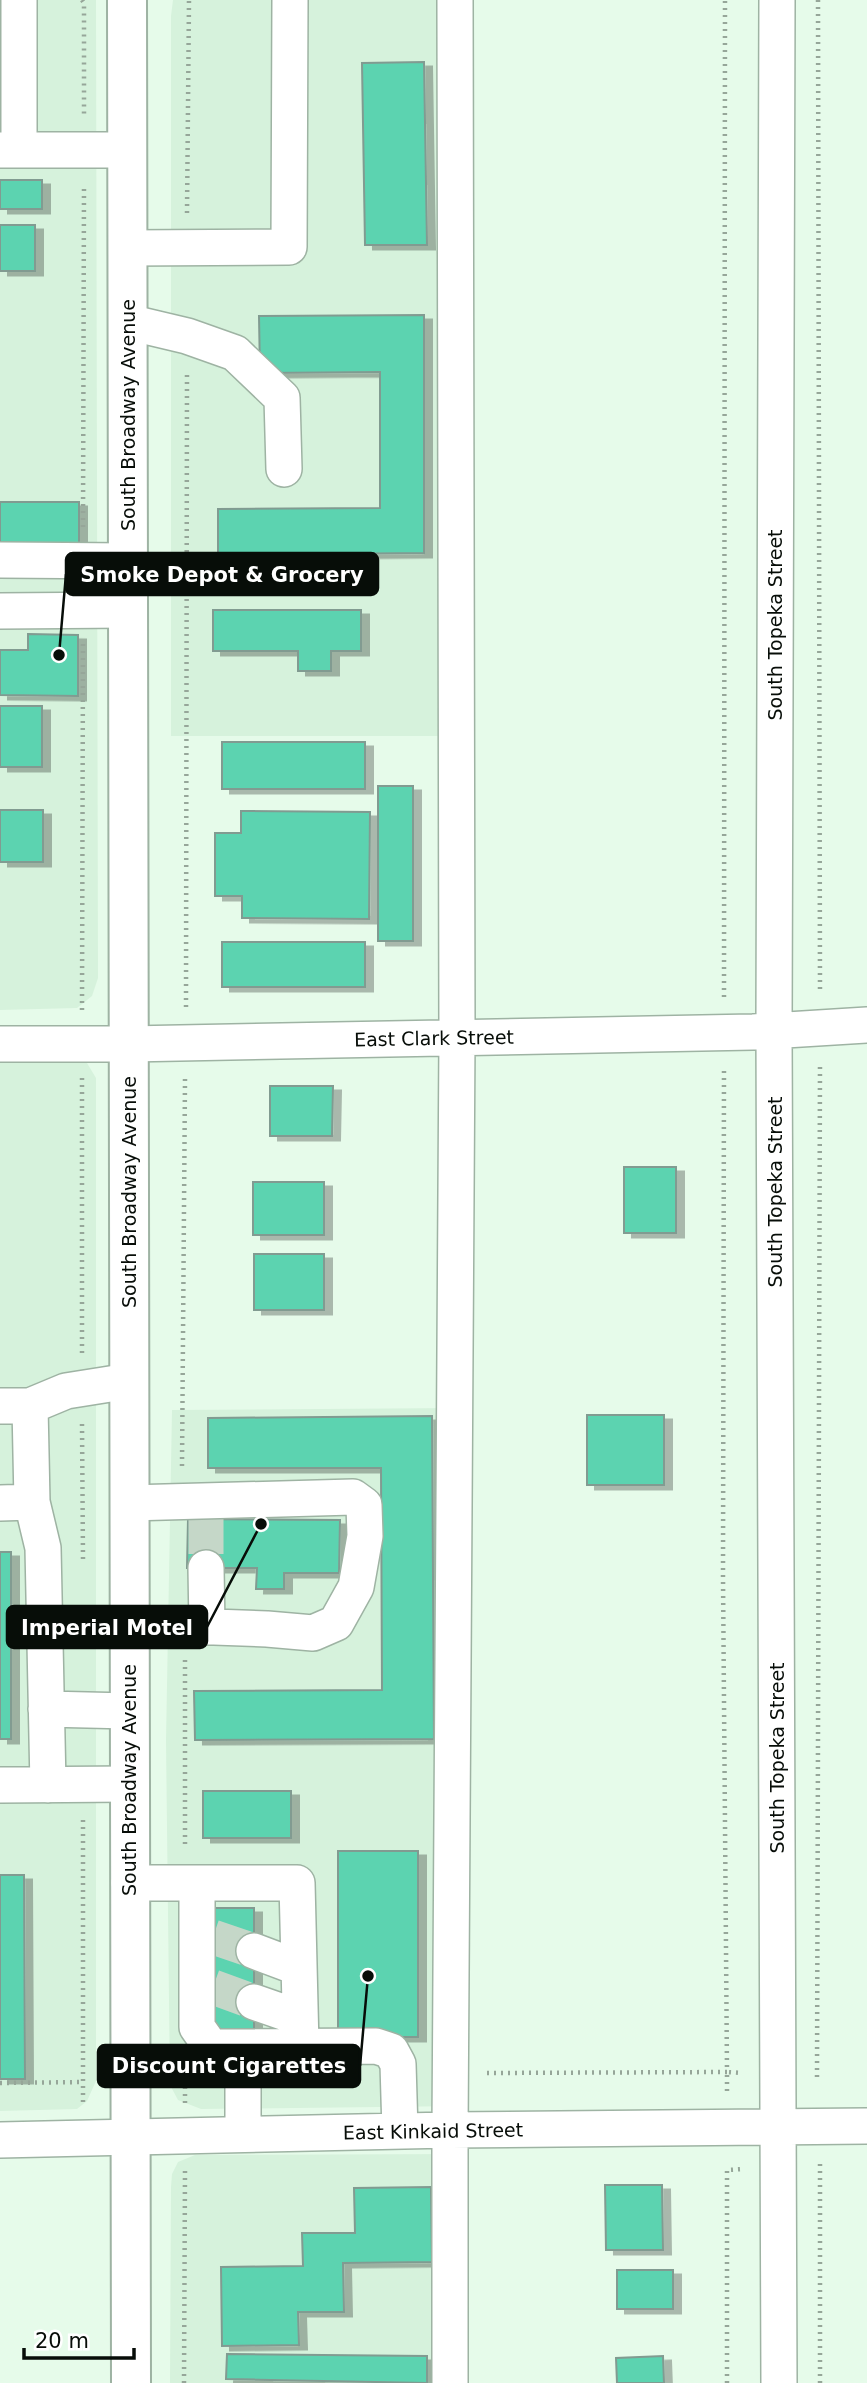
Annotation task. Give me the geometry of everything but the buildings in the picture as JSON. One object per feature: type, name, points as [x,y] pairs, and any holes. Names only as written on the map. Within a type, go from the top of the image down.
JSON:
[{"type":"main road","name":"South Broadway Avenue","points":[[127,0],[131,2383]]},
{"type":"street","points":[[19,0],[9,150],[128,150]]},
{"type":"street","points":[[128,248],[289,247],[290,0]]},
{"type":"street","points":[[450,2383],[457,1038],[455,0]]},
{"type":"street","name":"South Topeka Street","points":[[777,0],[774,1030],[779,2383]]},
{"type":"street","points":[[128,322],[187,336],[235,353],[282,398],[284,470]]},
{"type":"street","points":[[0,560],[128,561]]},
{"type":"street","points":[[0,611],[128,610]]},
{"type":"street","name":"East Clark Street","points":[[0,1044],[457,1038],[867,1025]]},
{"type":"street","points":[[48,1785],[43,1548],[16,1502],[15,1406],[66,1391],[129,1381]]},
{"type":"street","points":[[129,1503],[198,1507],[353,1497],[364,1505],[365,1536],[356,1587],[336,1623],[313,1633],[129,1624]]},
{"type":"street","points":[[196,1626],[206,1568]]},
{"type":"street","points":[[46,1709],[129,1711]]},
{"type":"street","points":[[0,1786],[129,1784]]},
{"type":"street","points":[[129,1883],[297,1883],[301,2032]]},
{"type":"street","points":[[191,1883],[205,1934],[205,1984],[197,2027],[211,2047],[243,2047],[301,2032]]},
{"type":"street","points":[[254,1951],[299,1968]]},
{"type":"street","points":[[254,2002],[301,2032],[391,2051],[398,2064],[400,2131]]},
{"type":"street","points":[[243,2047],[243,2134]]},
{"type":"street","name":"East Kinkaid Street","points":[[0,2140],[450,2130],[867,2126]]},
{"type":"path","points":[[82,0],[83,560]]},
{"type":"path","points":[[187,248],[189,0]]},
{"type":"path","points":[[187,336],[185,1043],[198,1507]]},
{"type":"path","points":[[83,610],[83,1570]]},
{"type":"path","points":[[191,1883],[196,1626]]},
{"type":"path","points":[[75,2138],[83,2104],[83,1784]]},
{"type":"path","points":[[184,2383],[185,2060]]},
{"type":"path","points":[[0,2083],[83,2082]]},
{"type":"path","points":[[820,2165],[820,2383]]},
{"type":"shaded area","points":[[0,0],[96,0],[98,978],[92,996],[77,1008],[0,1010]]},
{"type":"shaded area","points":[[173,0],[451,0],[454,736],[171,736]]},
{"type":"shaded area","points":[[73,1057],[87,1063],[96,1078],[96,2081],[87,2101],[77,2109],[0,2111],[0,1058]]},
{"type":"shaded area","points":[[456,1408],[464,2106],[201,2109],[178,2100],[170,2085],[166,1741],[172,1410]]},
{"type":"shaded area","points":[[464,2154],[463,2383],[170,2383],[171,2187],[172,2174],[178,2162],[195,2155]]},
{"type":"tunnel","points":[[206,1519],[206,1568]]},
{"type":"tunnel","points":[[213,1937],[254,1951]]},
{"type":"tunnel","points":[[213,1987],[254,2002]]},
{"type":"place","name":"Smoke Depot & Grocery","points":[[59,655]]},
{"type":"place","name":"Imperial Motel","points":[[261,1524]]},
{"type":"place","name":"Discount Cigarettes","points":[[368,1976]]}]
